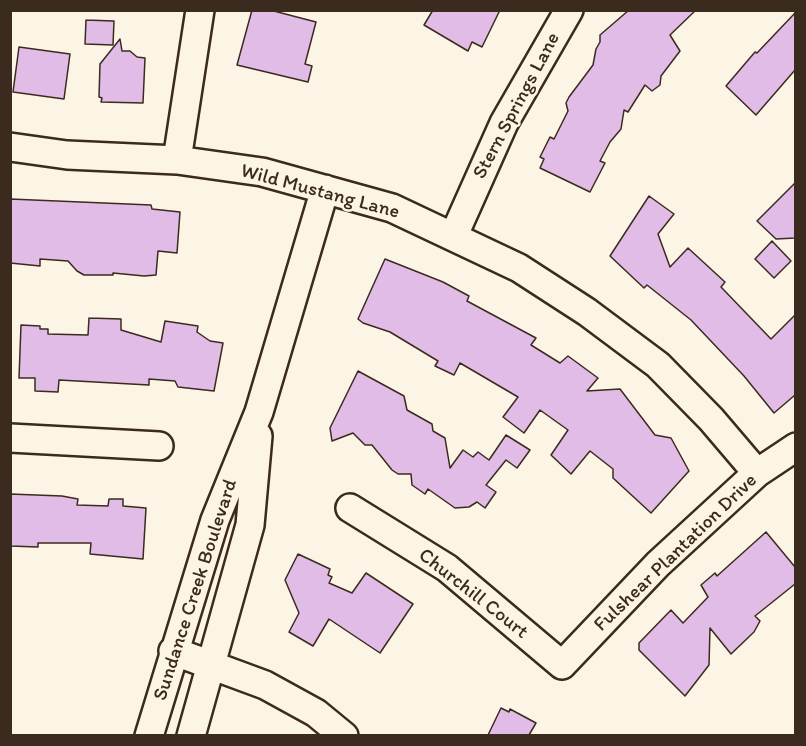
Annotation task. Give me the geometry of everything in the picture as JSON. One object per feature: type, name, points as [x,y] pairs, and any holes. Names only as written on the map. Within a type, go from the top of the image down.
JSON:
[{"type":"street","points":[[177,160],[200,10]]},
{"type":"street","name":"Stern Springs Lane","points":[[454,235],[504,123],[569,10]]},
{"type":"street","name":"Wild Mustang Lane","points":[[10,147],[67,155],[177,160],[262,172],[392,208],[454,235],[519,268],[587,312],[658,365],[711,419],[757,473]]},
{"type":"street","name":"Sundance Creek Boulevard","points":[[149,735],[215,520],[260,412],[325,189]]},
{"type":"street","name":"Sundance Creek Boulevard","points":[[190,735],[250,525],[260,412]]},
{"type":"street","points":[[10,438],[159,446]]},
{"type":"street","name":"Fulshear Plantation Drive","points":[[562,665],[658,564],[757,473],[795,447]]},
{"type":"street","name":"Churchill Court","points":[[350,508],[447,568],[562,665]]},
{"type":"street","points":[[173,651],[265,685],[316,713],[344,735]]},
{"type":"building","points":[[252,10],[270,10],[316,22],[305,64],[312,66],[308,82],[237,65]]},
{"type":"building","points":[[433,10],[500,10],[482,47],[472,42],[468,51],[424,25]]},
{"type":"building","points":[[629,10],[696,10],[670,35],[680,51],[661,76],[660,85],[652,91],[645,85],[628,112],[624,110],[621,129],[610,142],[600,161],[605,163],[590,192],[540,168],[544,159],[540,157],[550,137],[554,139],[568,111],[566,103],[569,97],[593,65],[600,35]]},
{"type":"building","points":[[795,13],[795,70],[756,115],[726,86],[755,52],[757,53]]},
{"type":"building","points":[[86,20],[114,21],[113,45],[85,44]]},
{"type":"building","points":[[120,39],[122,51],[130,51],[137,57],[145,58],[143,103],[101,102],[102,98],[99,97],[100,64]]},
{"type":"building","points":[[19,47],[70,54],[64,99],[13,92]]},
{"type":"building","points":[[795,183],[795,238],[776,239],[757,221]]},
{"type":"building","points":[[649,196],[674,214],[658,234],[670,267],[688,248],[725,282],[721,287],[771,339],[795,315],[795,395],[774,413],[744,376],[691,320],[647,285],[644,288],[610,256]]},
{"type":"building","points":[[10,199],[151,205],[152,209],[180,212],[177,253],[158,251],[156,275],[144,276],[113,273],[113,275],[84,275],[68,261],[40,259],[40,266],[10,263]]},
{"type":"building","points":[[772,241],[791,261],[774,278],[755,259]]},
{"type":"building","points":[[385,259],[443,282],[469,296],[467,301],[536,338],[531,345],[560,363],[568,356],[598,378],[587,391],[620,389],[655,435],[671,438],[689,471],[651,513],[613,478],[613,469],[590,451],[571,474],[551,455],[568,430],[540,410],[524,433],[503,417],[518,397],[460,363],[454,375],[435,366],[438,361],[390,332],[363,323],[358,319]]},
{"type":"building","points":[[89,318],[121,319],[121,330],[161,342],[165,321],[198,326],[197,332],[210,341],[223,343],[214,391],[178,387],[175,381],[149,379],[149,385],[59,380],[58,392],[35,391],[35,378],[19,378],[21,325],[40,326],[40,329],[48,329],[48,334],[88,335]]},
{"type":"building","points":[[358,371],[404,396],[407,410],[432,424],[433,431],[445,438],[450,468],[463,450],[473,457],[478,452],[489,460],[506,435],[530,450],[517,468],[506,460],[486,485],[496,492],[485,508],[477,502],[469,507],[455,508],[428,489],[425,494],[412,485],[411,474],[398,474],[392,470],[372,445],[365,445],[353,433],[332,441],[330,428]]},
{"type":"building","points":[[10,494],[62,496],[78,499],[77,505],[108,506],[109,499],[123,499],[123,506],[146,508],[143,559],[90,554],[91,543],[38,543],[38,547],[10,546]]},
{"type":"building","points":[[766,532],[795,567],[795,584],[755,616],[760,621],[754,632],[731,654],[710,628],[709,665],[685,696],[639,650],[639,643],[671,610],[683,623],[708,597],[701,585],[715,573],[717,576]]},
{"type":"building","points":[[298,554],[330,569],[328,575],[332,577],[329,583],[352,593],[366,573],[413,604],[380,653],[329,619],[313,646],[289,632],[299,613],[285,580]]},
{"type":"building","points":[[501,708],[509,712],[510,709],[536,723],[529,735],[488,735]]}]
